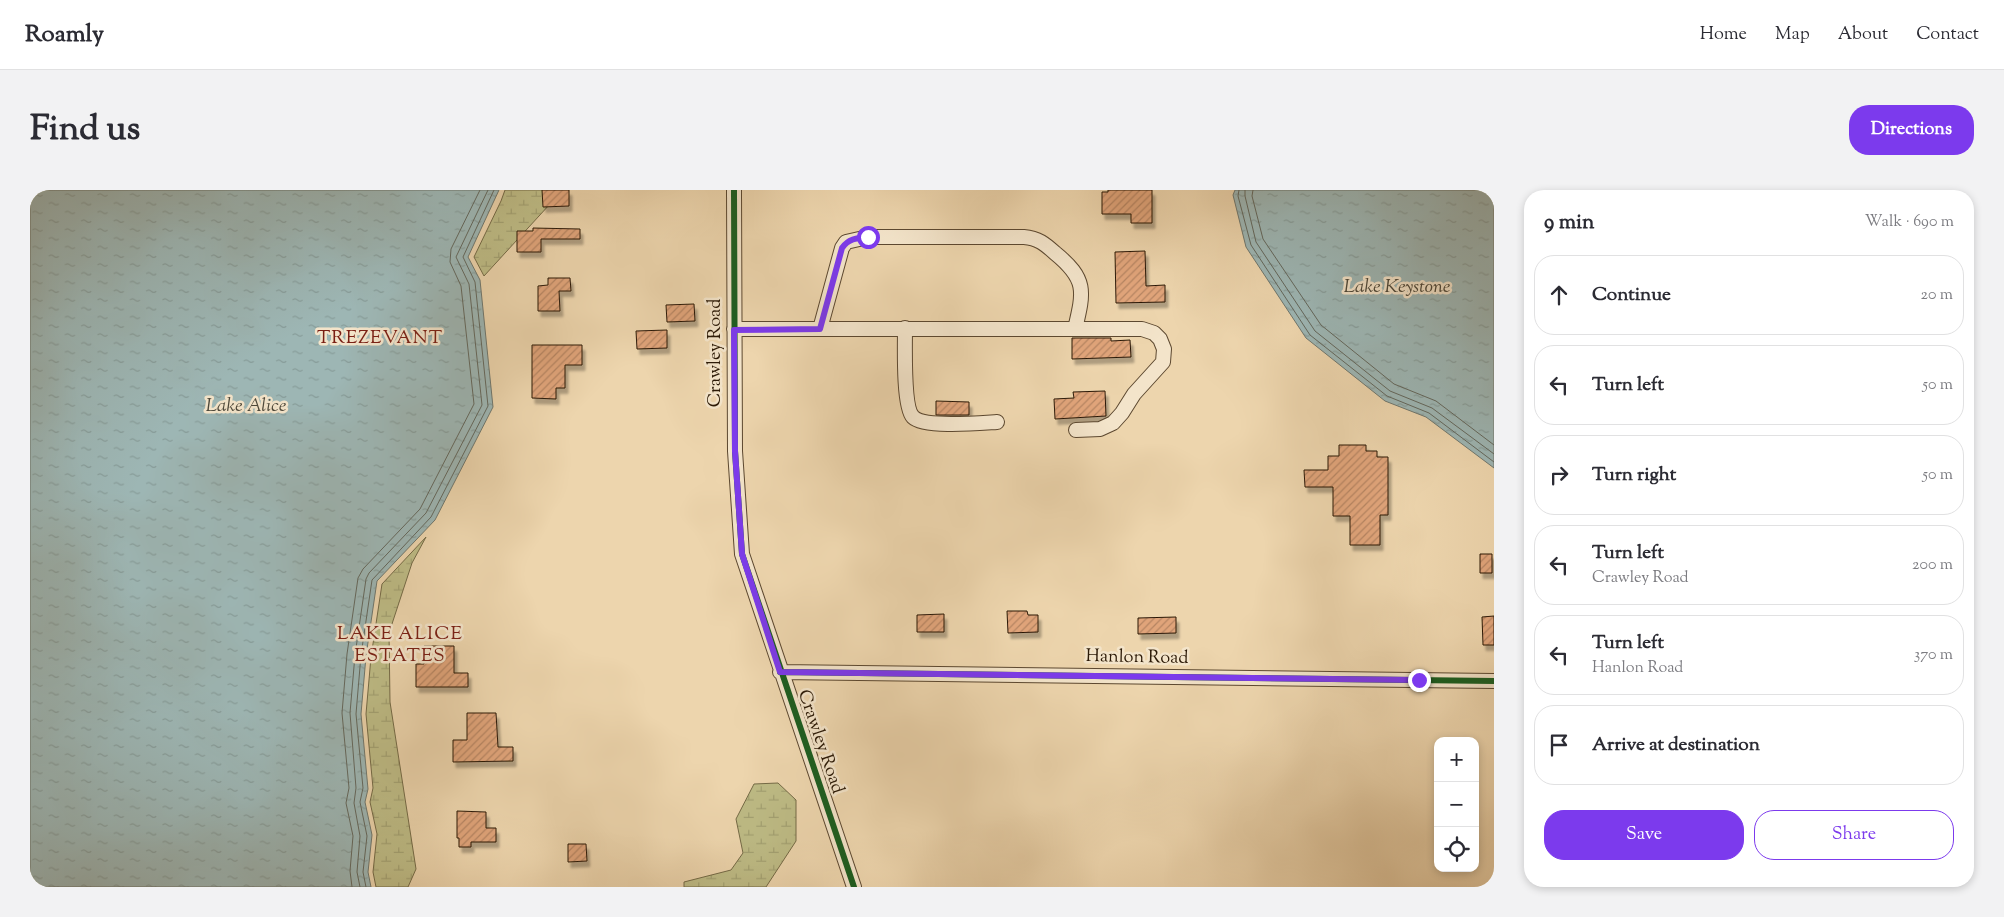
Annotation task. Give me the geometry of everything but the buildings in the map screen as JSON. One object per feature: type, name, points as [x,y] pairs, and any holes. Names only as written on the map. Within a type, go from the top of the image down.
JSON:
[{"type":"street","name":"Crawley Road","points":[[734,190],[735,451],[742,554],[780,672],[854,887]]},
{"type":"street","points":[[820,329],[842,248],[846,242],[852,239],[868,237],[1034,238],[1042,242],[1077,273],[1080,280],[1080,308],[1075,329]]},
{"type":"street","points":[[905,328],[907,397],[909,410],[913,417],[920,421],[933,423],[997,422]]},
{"type":"street","points":[[734,330],[1142,328],[1154,333],[1164,349],[1163,362],[1134,394],[1122,413],[1113,423],[1100,429],[1076,430]]},
{"type":"street","name":"Hanlon Road","points":[[780,672],[1494,681]]},
{"type":"green space","points":[[505,190],[553,190],[550,204],[484,276],[474,257]]},
{"type":"green space","points":[[426,537],[412,563],[389,633],[390,702],[416,869],[408,887],[376,887],[373,872],[377,834],[370,802],[373,788],[366,714],[371,657],[382,584]]},
{"type":"green space","points":[[778,783],[796,800],[796,841],[766,887],[684,887],[684,882],[731,870],[743,853],[736,819],[754,784]]},
{"type":"water","name":"Lake Alice","points":[[30,190],[499,190],[468,257],[480,280],[493,407],[435,520],[377,581],[366,656],[361,714],[368,789],[365,802],[372,835],[368,872],[371,887],[30,887]]},
{"type":"water","name":"Lake Keystone","points":[[1235,190],[1494,190],[1494,468],[1426,417],[1385,401],[1306,338],[1246,247],[1233,195]]},
{"type":"cycle path","points":[[734,190],[735,451],[742,554],[854,887]]},
{"type":"cycle path","points":[[780,672],[1494,681]]},
{"type":"district","name":"TREZEVANT","points":[[380,338]]},
{"type":"district","name":"LAKE ALICE ESTATES","points":[[400,645]]},
{"type":"route","points":[[868,237],[852,239],[846,242],[842,248],[820,329],[734,330],[735,451],[742,554],[780,672],[1419,680]]}]
